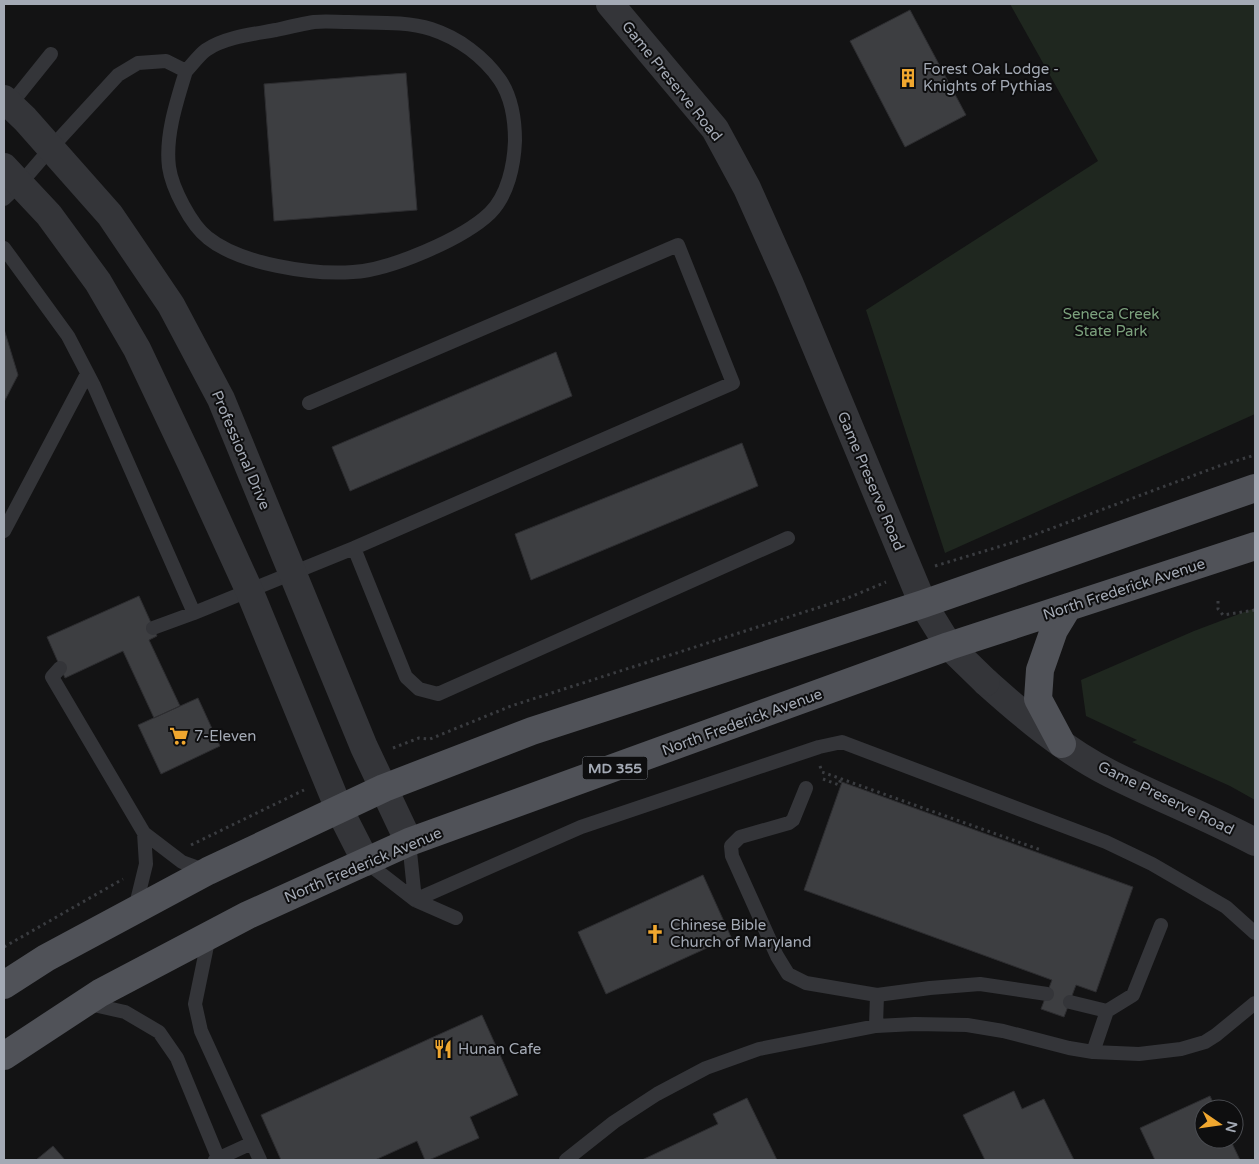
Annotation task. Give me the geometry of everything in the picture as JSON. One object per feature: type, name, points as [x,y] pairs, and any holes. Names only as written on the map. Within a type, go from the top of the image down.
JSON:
[{"type":"main road","points":[[4,986],[46,958],[208,871],[384,788],[532,731],[923,604],[1255,488]]},
{"type":"main road","name":"North Frederick Avenue","points":[[4,1056],[100,993],[248,915],[409,842],[949,646],[1255,546]]},
{"type":"main road","points":[[1062,744],[1038,699],[1040,670],[1054,630],[1068,607]]},
{"type":"street","name":"Game Preserve Road","points":[[610,4],[715,129],[747,188],[789,282],[923,604],[949,646],[1018,710],[1062,744],[1110,773],[1218,822],[1255,842]]},
{"type":"street","name":"Professional Drive","points":[[7,102],[51,148],[110,215],[170,305],[221,399],[364,747],[409,842]]},
{"type":"street","points":[[9,184],[50,215],[98,282],[137,349],[249,590],[339,809],[366,862]]},
{"type":"lane","points":[[316,22],[395,23],[430,28],[458,41],[479,56],[494,71],[507,91],[515,131],[514,159],[505,191],[491,212],[474,226],[449,241],[390,264],[355,272],[301,271],[248,258],[226,250],[206,237],[187,211],[175,188],[169,166],[174,107],[186,71],[206,50],[233,38],[316,22]]},
{"type":"lane","points":[[7,102],[51,54]]},
{"type":"lane","points":[[9,184],[51,148],[118,75],[138,64],[166,61],[186,71]]},
{"type":"lane","points":[[153,628],[354,548],[733,383],[678,245],[308,403]]},
{"type":"lane","points":[[4,248],[68,336],[94,386],[194,613]]},
{"type":"lane","points":[[4,531],[87,374]]},
{"type":"lane","points":[[354,548],[406,677],[419,689],[438,694],[788,538]]},
{"type":"lane","points":[[60,668],[52,677],[144,834],[182,862],[208,871]]},
{"type":"lane","points":[[414,900],[581,827],[819,747],[842,742],[1106,842],[1152,864],[1226,907],[1255,933]]},
{"type":"lane","points":[[806,788],[793,820],[789,823],[740,837],[731,846],[732,856],[777,956],[788,974],[806,983],[877,994],[980,984],[1046,994]]},
{"type":"lane","points":[[134,911],[146,864],[144,834]]},
{"type":"lane","points":[[409,842],[414,900]]},
{"type":"lane","points":[[366,862],[414,900],[456,918]]},
{"type":"lane","points":[[1093,1052],[1107,1011],[1133,995],[1161,925]]},
{"type":"lane","points":[[209,936],[195,1004],[201,1031],[260,1160]]},
{"type":"lane","points":[[876,1026],[877,994]]},
{"type":"lane","points":[[1070,1002],[1107,1011]]},
{"type":"lane","points":[[84,1003],[125,1012],[159,1032],[177,1058],[217,1159],[252,1142]]},
{"type":"lane","points":[[566,1160],[614,1122],[656,1094],[706,1068],[759,1049],[876,1026],[915,1024],[967,1025],[1003,1031],[1093,1052],[1139,1054],[1181,1049],[1205,1042],[1255,1003]]},
{"type":"path","points":[[1218,601],[1218,609],[1223,615],[1255,610]]},
{"type":"path","points":[[820,778],[839,785],[841,778],[1041,850]]},
{"type":"green space","name":"Seneca Creek State Park","points":[[1010,4],[1255,4],[1255,414],[945,553],[866,310],[1098,161]]},
{"type":"green space","points":[[1255,608],[1255,800],[1230,786],[1132,742],[1137,740],[1086,716],[1081,680],[1194,631]]},
{"type":"building","name":"Forest Oak Lodge - Knights of Pythias","points":[[910,10],[966,115],[905,147],[850,41]]},
{"type":"building","points":[[406,73],[417,210],[274,221],[264,84]]},
{"type":"building","points":[[4,329],[18,375],[4,402]]},
{"type":"building","points":[[556,352],[572,396],[350,491],[332,447]]},
{"type":"building","points":[[742,443],[758,486],[531,580],[515,534]]},
{"type":"building","points":[[139,596],[157,636],[149,640],[180,706],[154,718],[123,651],[65,678],[47,637]]},
{"type":"building","points":[[198,698],[220,746],[161,774],[138,725]]},
{"type":"building","points":[[842,782],[1133,887],[1096,992],[1076,985],[1064,1017],[1041,1009],[1052,980],[804,890]]},
{"type":"building","name":"Chinese Bible Church of Maryland","points":[[703,875],[731,937],[606,994],[578,932]]},
{"type":"building","points":[[482,1015],[518,1095],[470,1117],[479,1138],[429,1160],[425,1160],[417,1141],[375,1160],[281,1160],[261,1115]]},
{"type":"building","points":[[1014,1091],[1022,1109],[1044,1099],[1074,1160],[985,1160],[963,1115]]},
{"type":"building","points":[[747,1098],[777,1160],[642,1160],[718,1124],[713,1114]]},
{"type":"building","points":[[1194,1103],[1194,1149],[1235,1149],[1240,1160],[1155,1160],[1140,1128]]},
{"type":"building","points":[[53,1146],[65,1160],[36,1160]]},
{"type":"place","name":"Forest Oak Lodge - Knights of Pythias","points":[[908,78]]},
{"type":"place","name":"7-Eleven","points":[[179,736]]},
{"type":"place","name":"Chinese Bible Church of Maryland","points":[[655,934]]},
{"type":"place","name":"Hunan Cafe","points":[[443,1049]]}]
